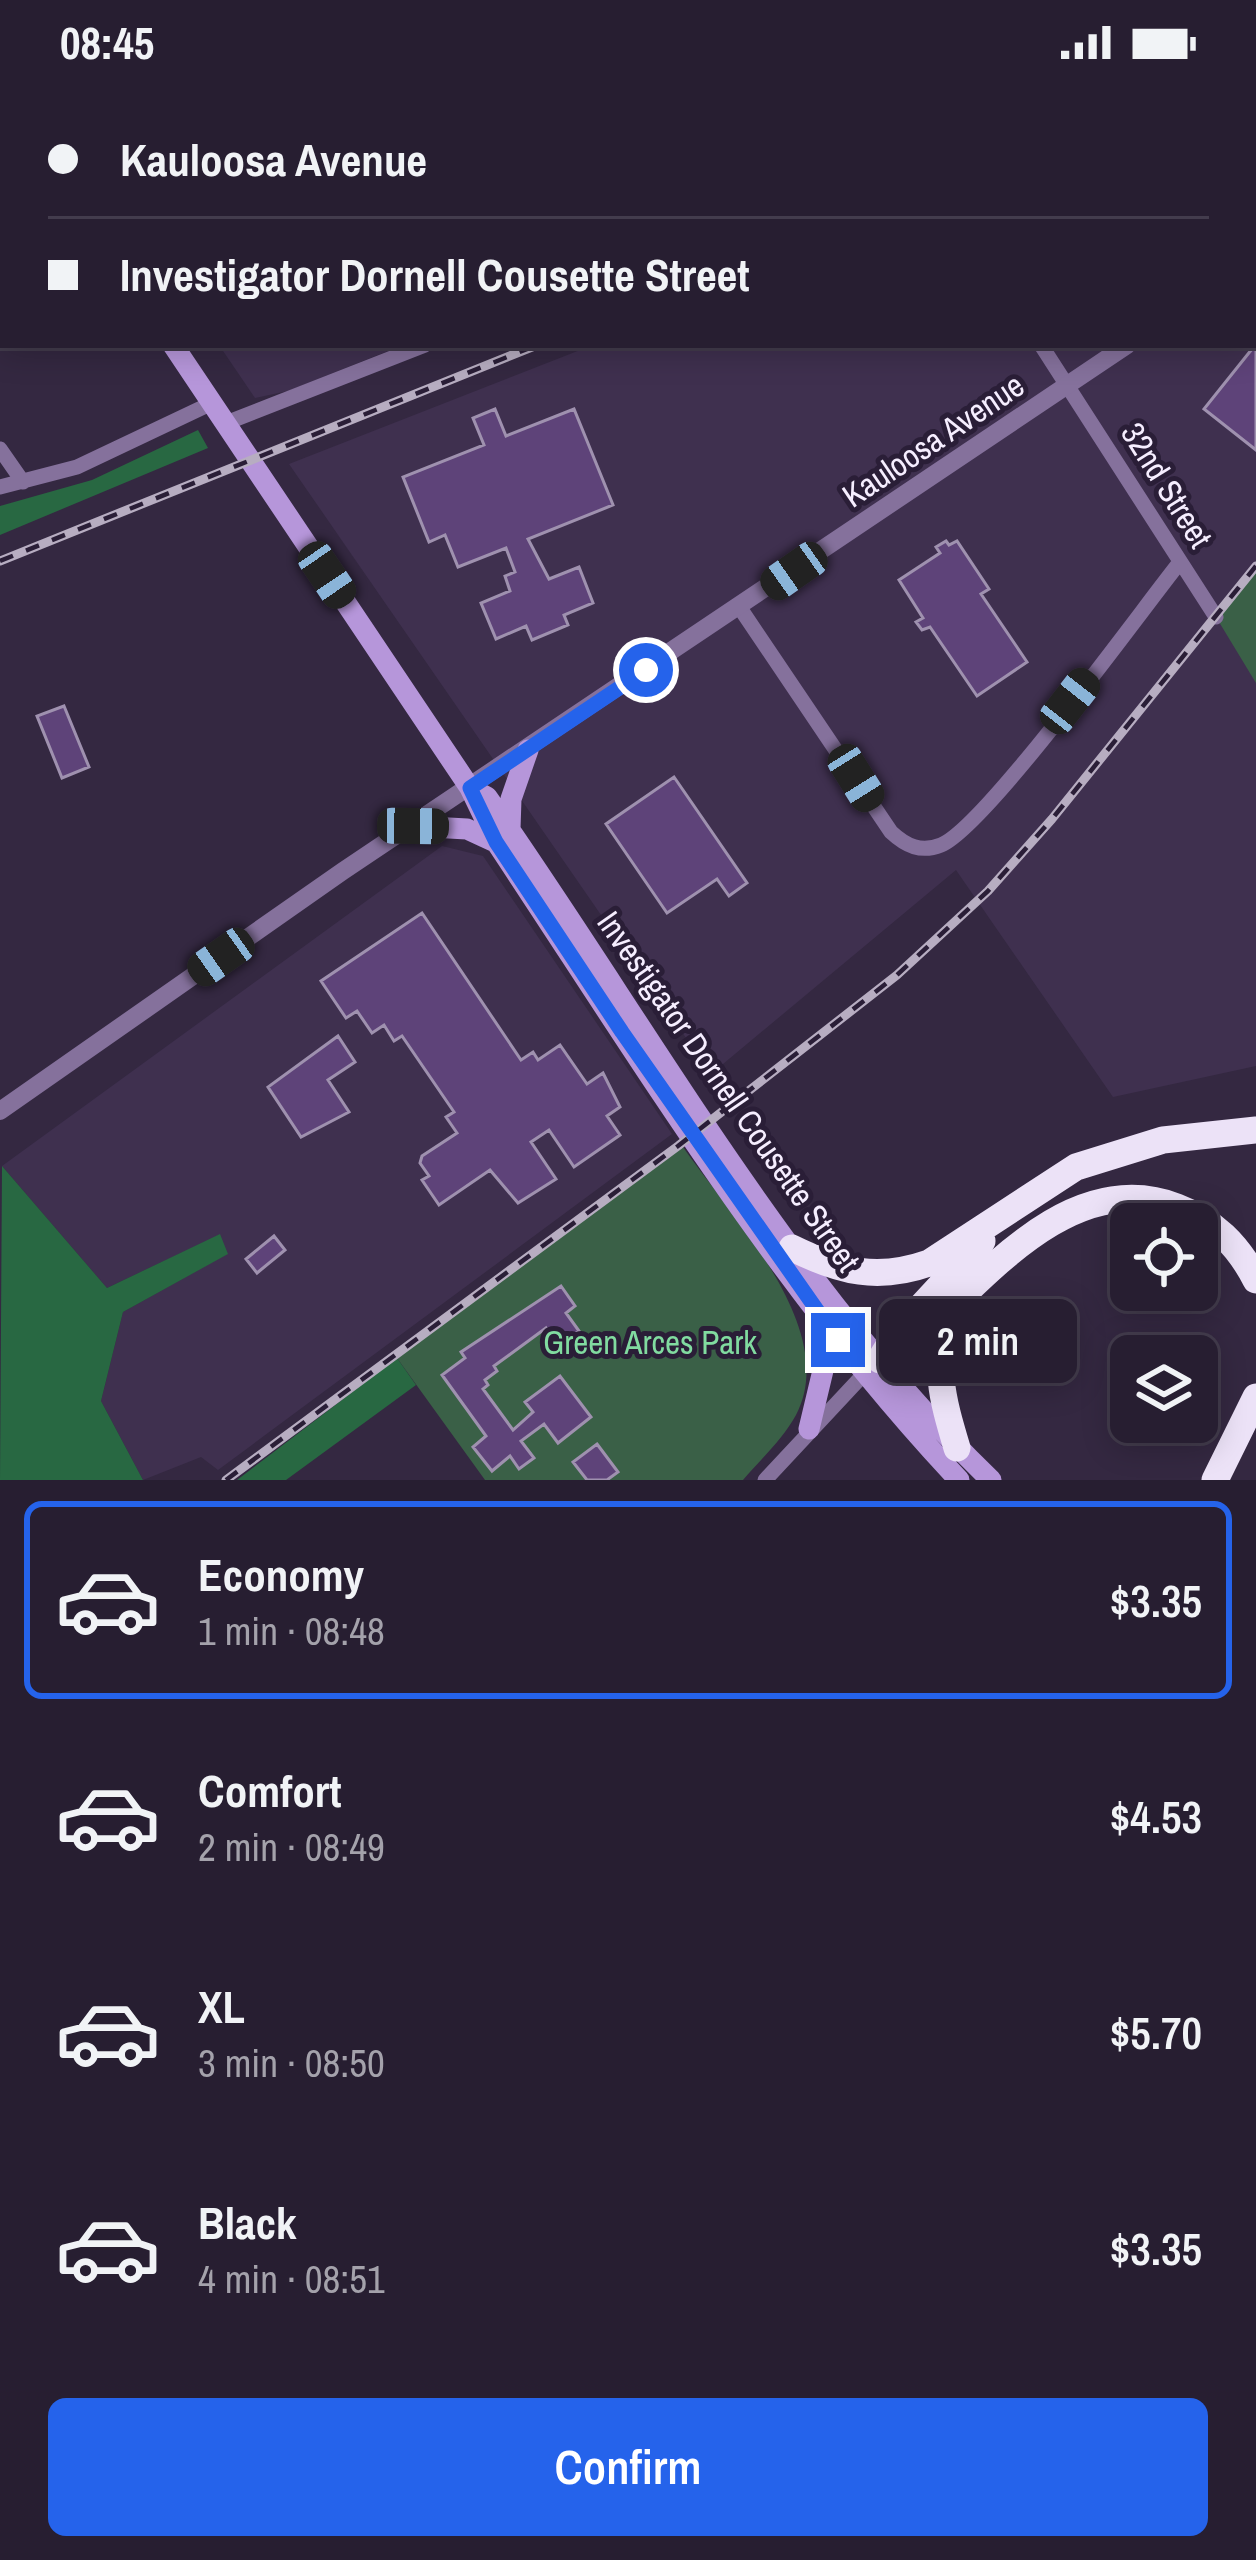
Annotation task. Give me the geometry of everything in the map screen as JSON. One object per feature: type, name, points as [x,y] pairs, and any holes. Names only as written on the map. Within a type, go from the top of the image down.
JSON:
[{"type":"highway","points":[[792,1248],[847,1271],[885,1276],[929,1263],[1076,1167],[1163,1140],[1256,1130]]},
{"type":"highway","points":[[872,1367],[907,1348],[1064,1215],[1108,1199],[1139,1198],[1199,1216],[1224,1234],[1256,1280]]},
{"type":"highway","points":[[872,1367],[896,1334],[1006,1215]]},
{"type":"highway","points":[[952,1308],[938,1366],[957,1448]]},
{"type":"highway","points":[[1215,1480],[1256,1397]]},
{"type":"highway","points":[[1227,1480],[1256,1454]]},
{"type":"main road","name":"Investigator Dornell Cousette Street","points":[[175,348],[751,1205],[812,1305],[991,1480]]},
{"type":"main road","points":[[413,826],[503,836],[528,750]]},
{"type":"main road","name":"Investigator Dornell Cousette Street","points":[[751,1205],[792,1248],[872,1367],[958,1480]]},
{"type":"main road","points":[[809,1429],[825,1362],[812,1305]]},
{"type":"street","points":[[226,423],[416,348]]},
{"type":"street","name":"32nd Street","points":[[1043,348],[1216,617]]},
{"type":"street","name":"Kauloosa Avenue","points":[[0,1111],[1122,348]]},
{"type":"street","points":[[0,487],[121,449],[212,403]]},
{"type":"street","points":[[0,449],[23,482]]},
{"type":"street","points":[[740,608],[891,832],[919,849],[950,840],[993,794],[1180,562]]},
{"type":"street","points":[[765,1480],[872,1367]]},
{"type":"shaded area","points":[[221,348],[396,348],[288,391],[255,398]]},
{"type":"shaded area","points":[[585,348],[1256,348],[1256,1066],[1113,1097],[956,870],[711,1074],[289,464]]},
{"type":"shaded area","points":[[442,846],[483,856],[672,1134],[218,1470],[201,1457],[143,1480],[101,1401],[123,1312],[227,1254],[219,1235],[107,1288],[2,1166]]},
{"type":"green space","points":[[198,430],[208,448],[0,535],[0,506],[92,480]]},
{"type":"green space","points":[[1256,566],[1256,683],[1216,617]]},
{"type":"green space","name":"Green Arces Park","points":[[683,1147],[751,1239],[792,1310],[804,1346],[806,1382],[796,1415],[743,1480],[485,1480],[397,1358]]},
{"type":"green space","points":[[2,1166],[107,1288],[220,1234],[228,1254],[123,1312],[101,1401],[143,1480],[0,1480]]},
{"type":"green space","points":[[397,1358],[416,1385],[286,1480],[237,1480]]},
{"type":"building","points":[[1253,348],[1256,348],[1256,450],[1204,409]]},
{"type":"building","points":[[495,409],[506,436],[574,409],[613,505],[528,539],[549,579],[579,567],[593,603],[564,615],[568,625],[532,640],[526,626],[496,639],[481,603],[510,591],[505,576],[515,572],[506,548],[458,567],[445,535],[429,542],[403,477],[484,445],[473,418]]},
{"type":"building","points":[[946,541],[949,545],[957,541],[989,589],[981,594],[1027,662],[977,696],[930,627],[922,630],[916,622],[923,618],[899,580],[940,553],[936,547]]},
{"type":"building","points":[[64,706],[89,767],[62,778],[37,716]]},
{"type":"building","points":[[674,777],[747,883],[729,896],[717,879],[667,913],[606,824]]},
{"type":"building","points":[[422,913],[521,1060],[533,1052],[538,1060],[560,1045],[587,1084],[603,1073],[620,1107],[607,1116],[620,1135],[574,1167],[549,1130],[531,1142],[556,1179],[518,1203],[490,1170],[439,1205],[422,1180],[429,1176],[420,1163],[422,1156],[457,1133],[446,1117],[454,1112],[402,1036],[394,1041],[384,1025],[372,1033],[357,1011],[346,1018],[321,981]]},
{"type":"building","points":[[338,1036],[355,1062],[328,1080],[349,1112],[301,1137],[268,1087]]},
{"type":"building","points":[[274,1236],[285,1250],[257,1273],[246,1259]]},
{"type":"building","points":[[561,1286],[575,1306],[566,1313],[579,1331],[558,1346],[546,1328],[494,1366],[497,1371],[485,1380],[488,1385],[483,1389],[513,1430],[533,1412],[525,1402],[560,1376],[591,1417],[558,1443],[544,1424],[521,1441],[534,1458],[519,1469],[510,1456],[492,1471],[473,1447],[486,1436],[442,1375],[465,1358],[461,1352]]},
{"type":"building","points":[[597,1444],[618,1472],[607,1480],[587,1480],[573,1462]]},
{"type":"railway","points":[[0,561],[530,348]]},
{"type":"railway","points":[[226,1480],[678,1146],[897,975],[988,891],[1052,819],[1256,566]]},
{"type":"route","points":[[646,670],[470,788],[496,842],[622,1032],[838,1340]]}]
